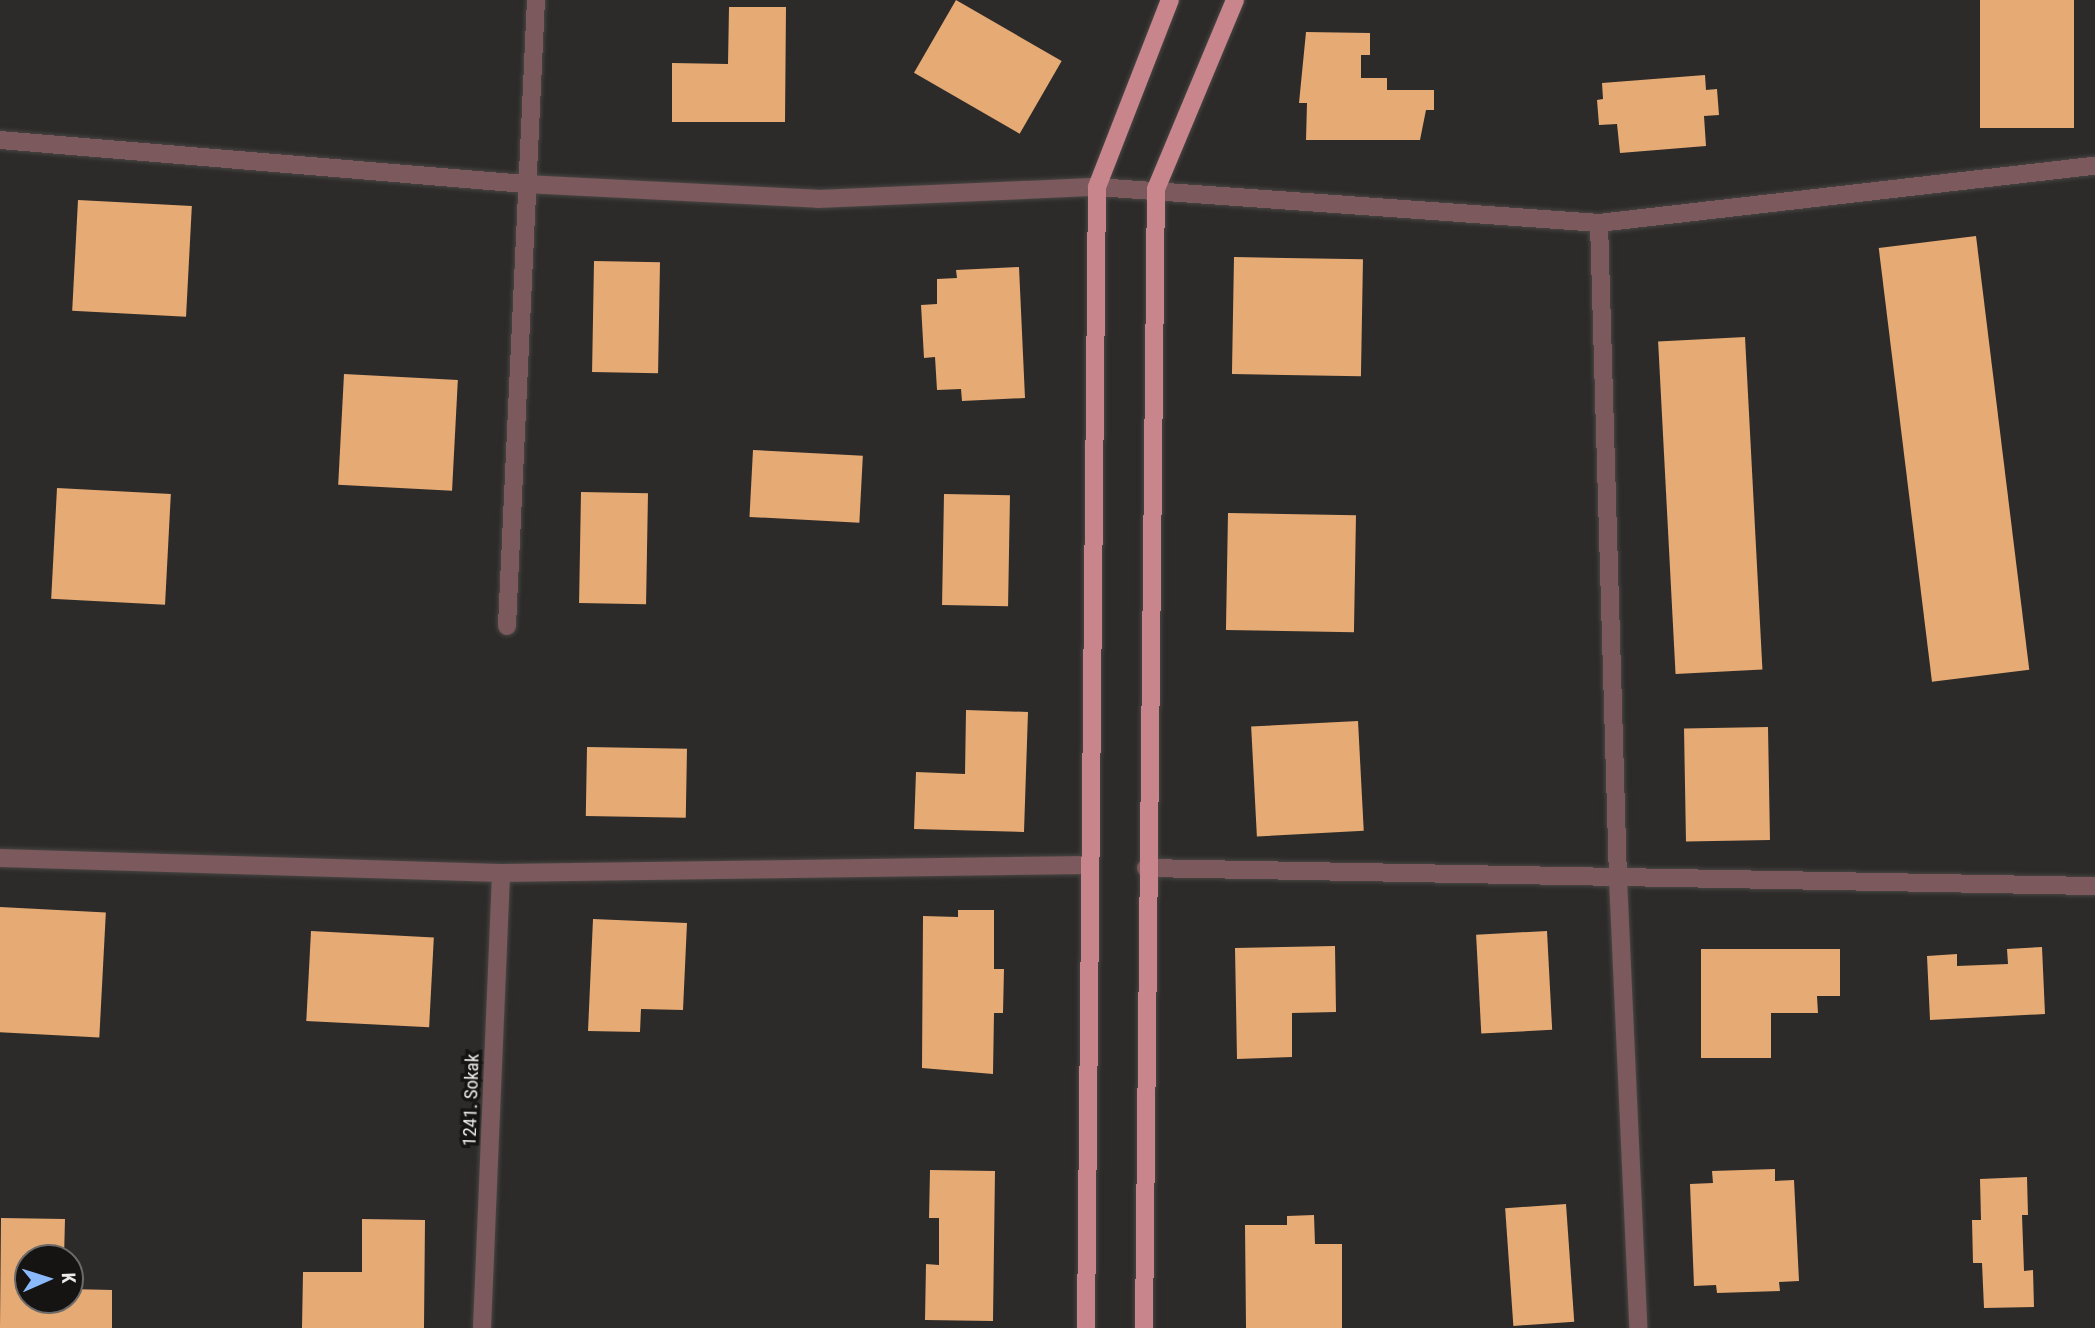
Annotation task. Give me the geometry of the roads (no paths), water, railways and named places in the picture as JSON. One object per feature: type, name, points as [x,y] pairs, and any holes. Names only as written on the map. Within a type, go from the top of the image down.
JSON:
[{"type":"main road","points":[[1086,1328],[1097,187],[1170,0]]},
{"type":"main road","points":[[1144,1328],[1146,868],[1156,189],[1235,0]]},
{"type":"street","points":[[507,626],[525,184],[536,0]]},
{"type":"street","points":[[0,140],[525,184],[818,199],[1097,187],[1156,189],[1599,223],[2095,166]]},
{"type":"street","points":[[1599,223],[1618,879],[1638,1328]]},
{"type":"street","points":[[0,858],[501,873],[1089,865]]},
{"type":"street","points":[[1146,868],[2095,886]]},
{"type":"street","name":"1241. Sokak","points":[[482,1328],[501,873]]}]
